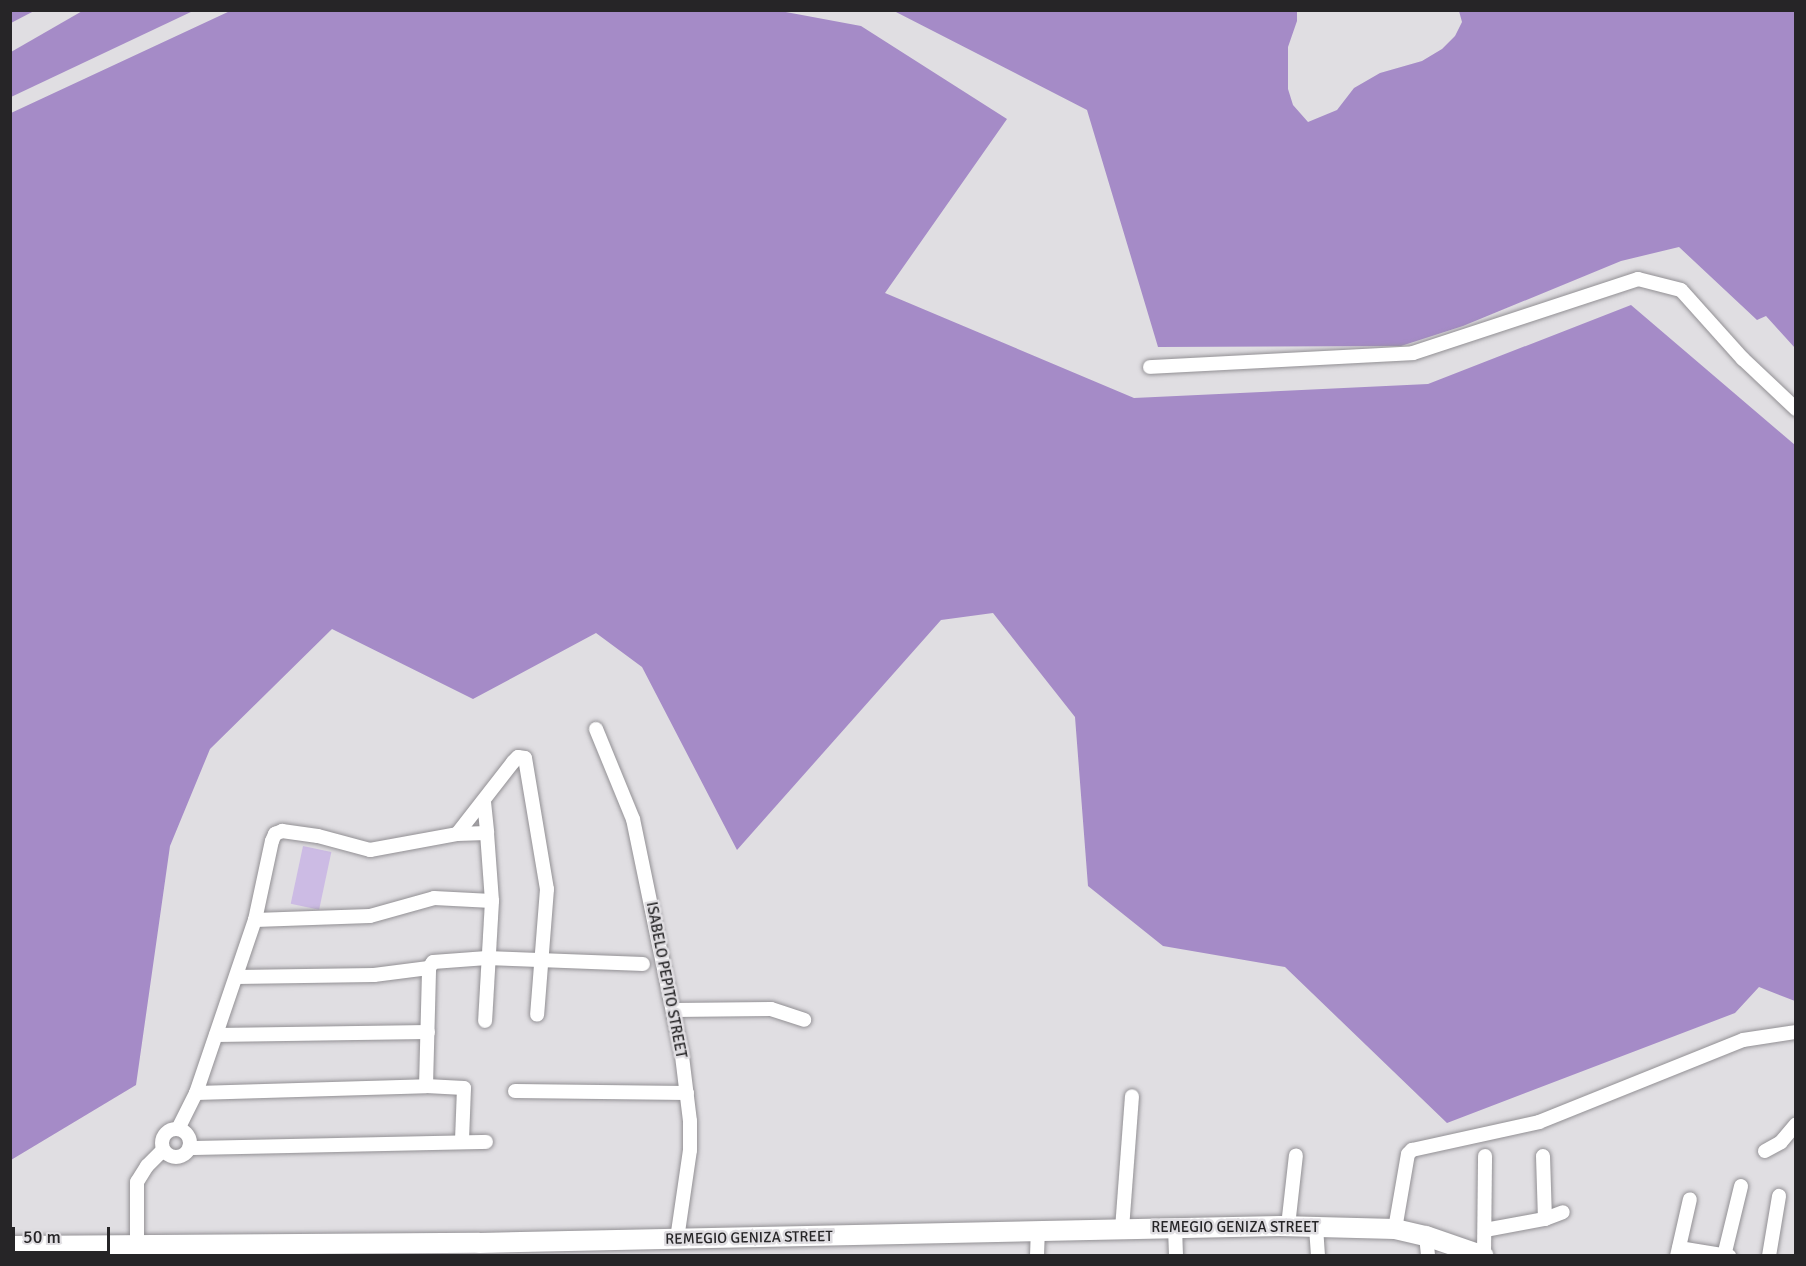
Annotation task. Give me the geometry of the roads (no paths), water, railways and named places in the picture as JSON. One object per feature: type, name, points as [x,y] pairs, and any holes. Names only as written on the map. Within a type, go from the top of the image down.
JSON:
[{"type":"street","points":[[1150,367],[1413,353],[1638,279],[1681,290],[1743,359],[1796,409]]},
{"type":"street","name":"ISABELO PEPITO STREET","points":[[596,729],[633,819],[673,1010],[687,1093],[690,1150],[676,1247]]},
{"type":"street","points":[[457,834],[513,762],[519,757],[525,758],[529,770],[547,890],[545,931],[539,960],[537,1015]]},
{"type":"street","points":[[484,802],[492,901],[485,1021]]},
{"type":"street","points":[[137,1246],[137,1182],[147,1166],[163,1150],[164,1135],[178,1129],[196,1093],[255,920],[275,834],[282,831],[318,836],[370,850],[457,834],[487,833]]},
{"type":"street","points":[[255,920],[370,916],[434,898],[492,901]]},
{"type":"street","points":[[236,977],[374,975],[429,968],[438,960],[487,958],[643,964]]},
{"type":"street","points":[[426,1086],[429,968]]},
{"type":"street","points":[[673,1010],[771,1009],[804,1020]]},
{"type":"street","points":[[216,1035],[428,1032]]},
{"type":"street","points":[[1395,1229],[1408,1154],[1412,1150],[1539,1122],[1743,1040],[1796,1032]]},
{"type":"street","points":[[196,1093],[426,1086],[464,1088],[462,1141]]},
{"type":"street","points":[[515,1091],[687,1093]]},
{"type":"street","points":[[1122,1229],[1132,1096]]},
{"type":"street","points":[[1766,1151],[1781,1142],[1796,1124]]},
{"type":"street","points":[[178,1129],[187,1134],[189,1148]]},
{"type":"street","points":[[163,1150],[170,1156],[179,1157],[189,1148],[486,1142]]},
{"type":"street","points":[[1288,1226],[1296,1155]]},
{"type":"street","points":[[1484,1256],[1485,1156]]},
{"type":"street","points":[[1543,1156],[1545,1219]]},
{"type":"street","points":[[1724,1255],[1741,1186]]},
{"type":"street","points":[[1769,1256],[1779,1196]]},
{"type":"street","points":[[1690,1199],[1678,1252],[1729,1256]]},
{"type":"street","points":[[1485,1230],[1545,1219],[1563,1212]]},
{"type":"street","name":"REMEGIO GENIZA STREET","points":[[10,1246],[676,1247],[1175,1227],[1288,1226],[1395,1229],[1427,1246],[1484,1256]]},
{"type":"street","points":[[1175,1227],[1176,1256]]},
{"type":"street","points":[[1316,1227],[1318,1256]]},
{"type":"street","points":[[1037,1256],[1038,1233]]}]
